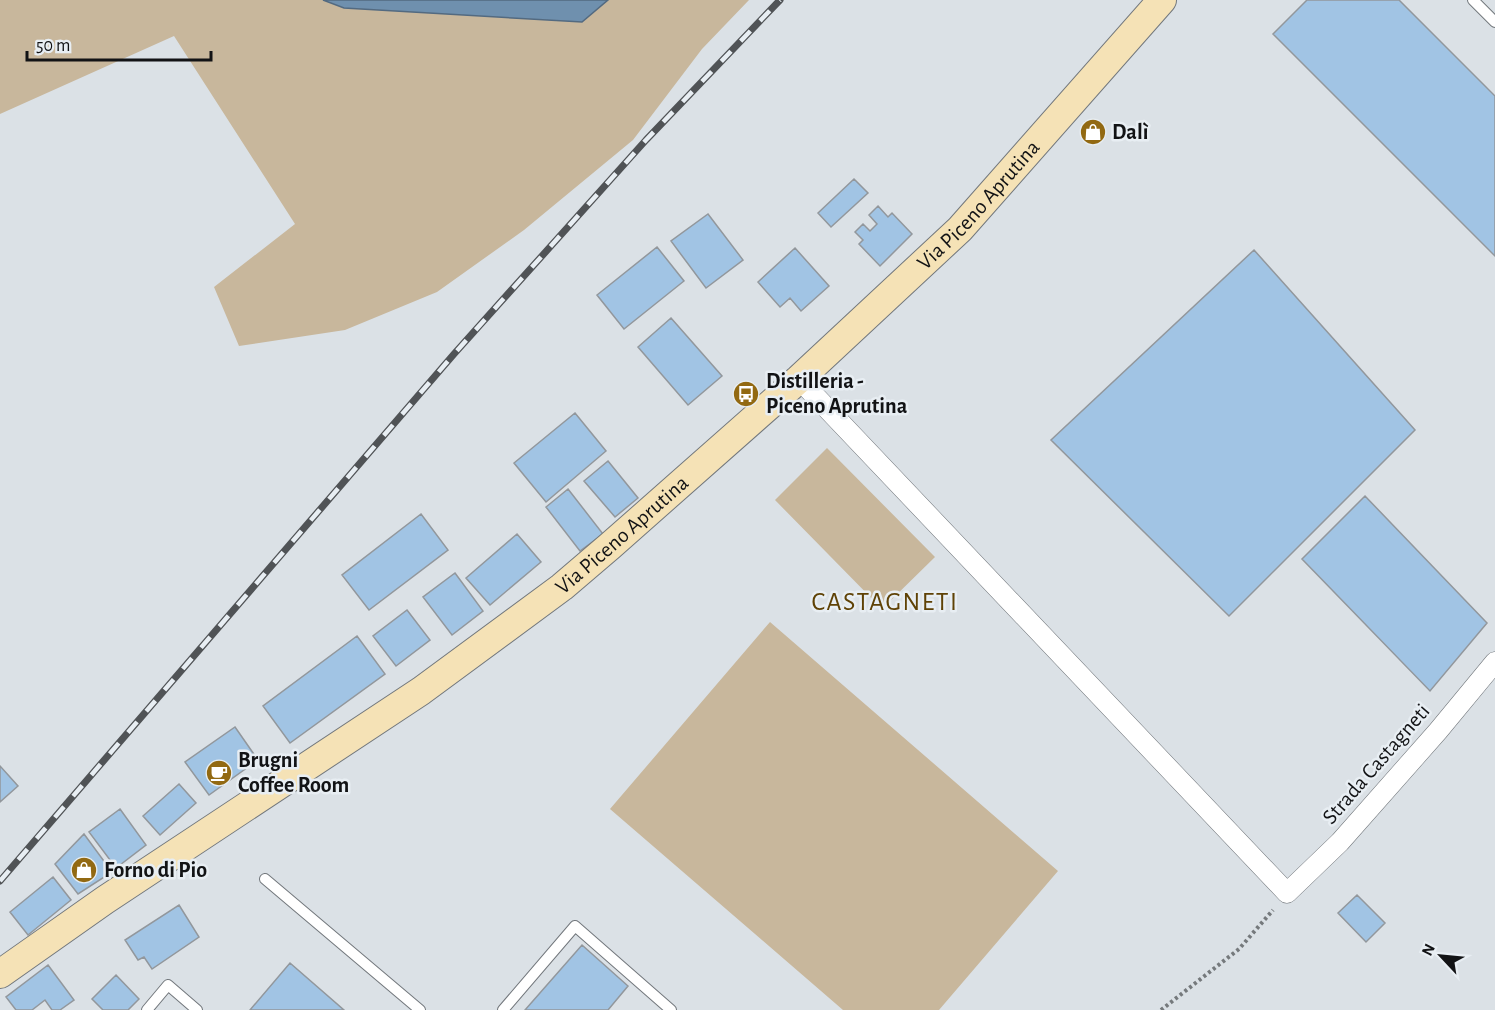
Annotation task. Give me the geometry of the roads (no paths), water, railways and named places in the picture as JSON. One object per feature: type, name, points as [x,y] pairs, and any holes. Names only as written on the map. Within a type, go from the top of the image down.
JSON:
[{"type":"main road","name":"Via Piceno Aprutina","points":[[0,974],[105,900],[421,692],[553,594],[799,379],[960,229],[1162,0]]},
{"type":"street","name":"Strada Castagneti","points":[[799,379],[1287,893],[1340,842],[1495,662]]},
{"type":"lane","points":[[1473,0],[1495,22]]},
{"type":"lane","points":[[265,879],[420,1010]]},
{"type":"lane","points":[[503,1010],[574,926],[671,1010]]},
{"type":"lane","points":[[147,1010],[168,985],[197,1010]]},
{"type":"water","points":[[323,0],[608,0],[582,22],[344,8]]},
{"type":"railway","points":[[0,881],[454,354],[646,140],[780,0]]},
{"type":"place","name":"Dalì","points":[[1093,132]]},
{"type":"place","name":"Distilleria - Piceno Aprutina","points":[[746,394]]},
{"type":"place","name":"Brugni Coffee Room","points":[[219,773]]},
{"type":"place","name":"Forno di Pio","points":[[84,870]]},
{"type":"district","name":"CASTAGNETI","points":[[885,602]]}]
